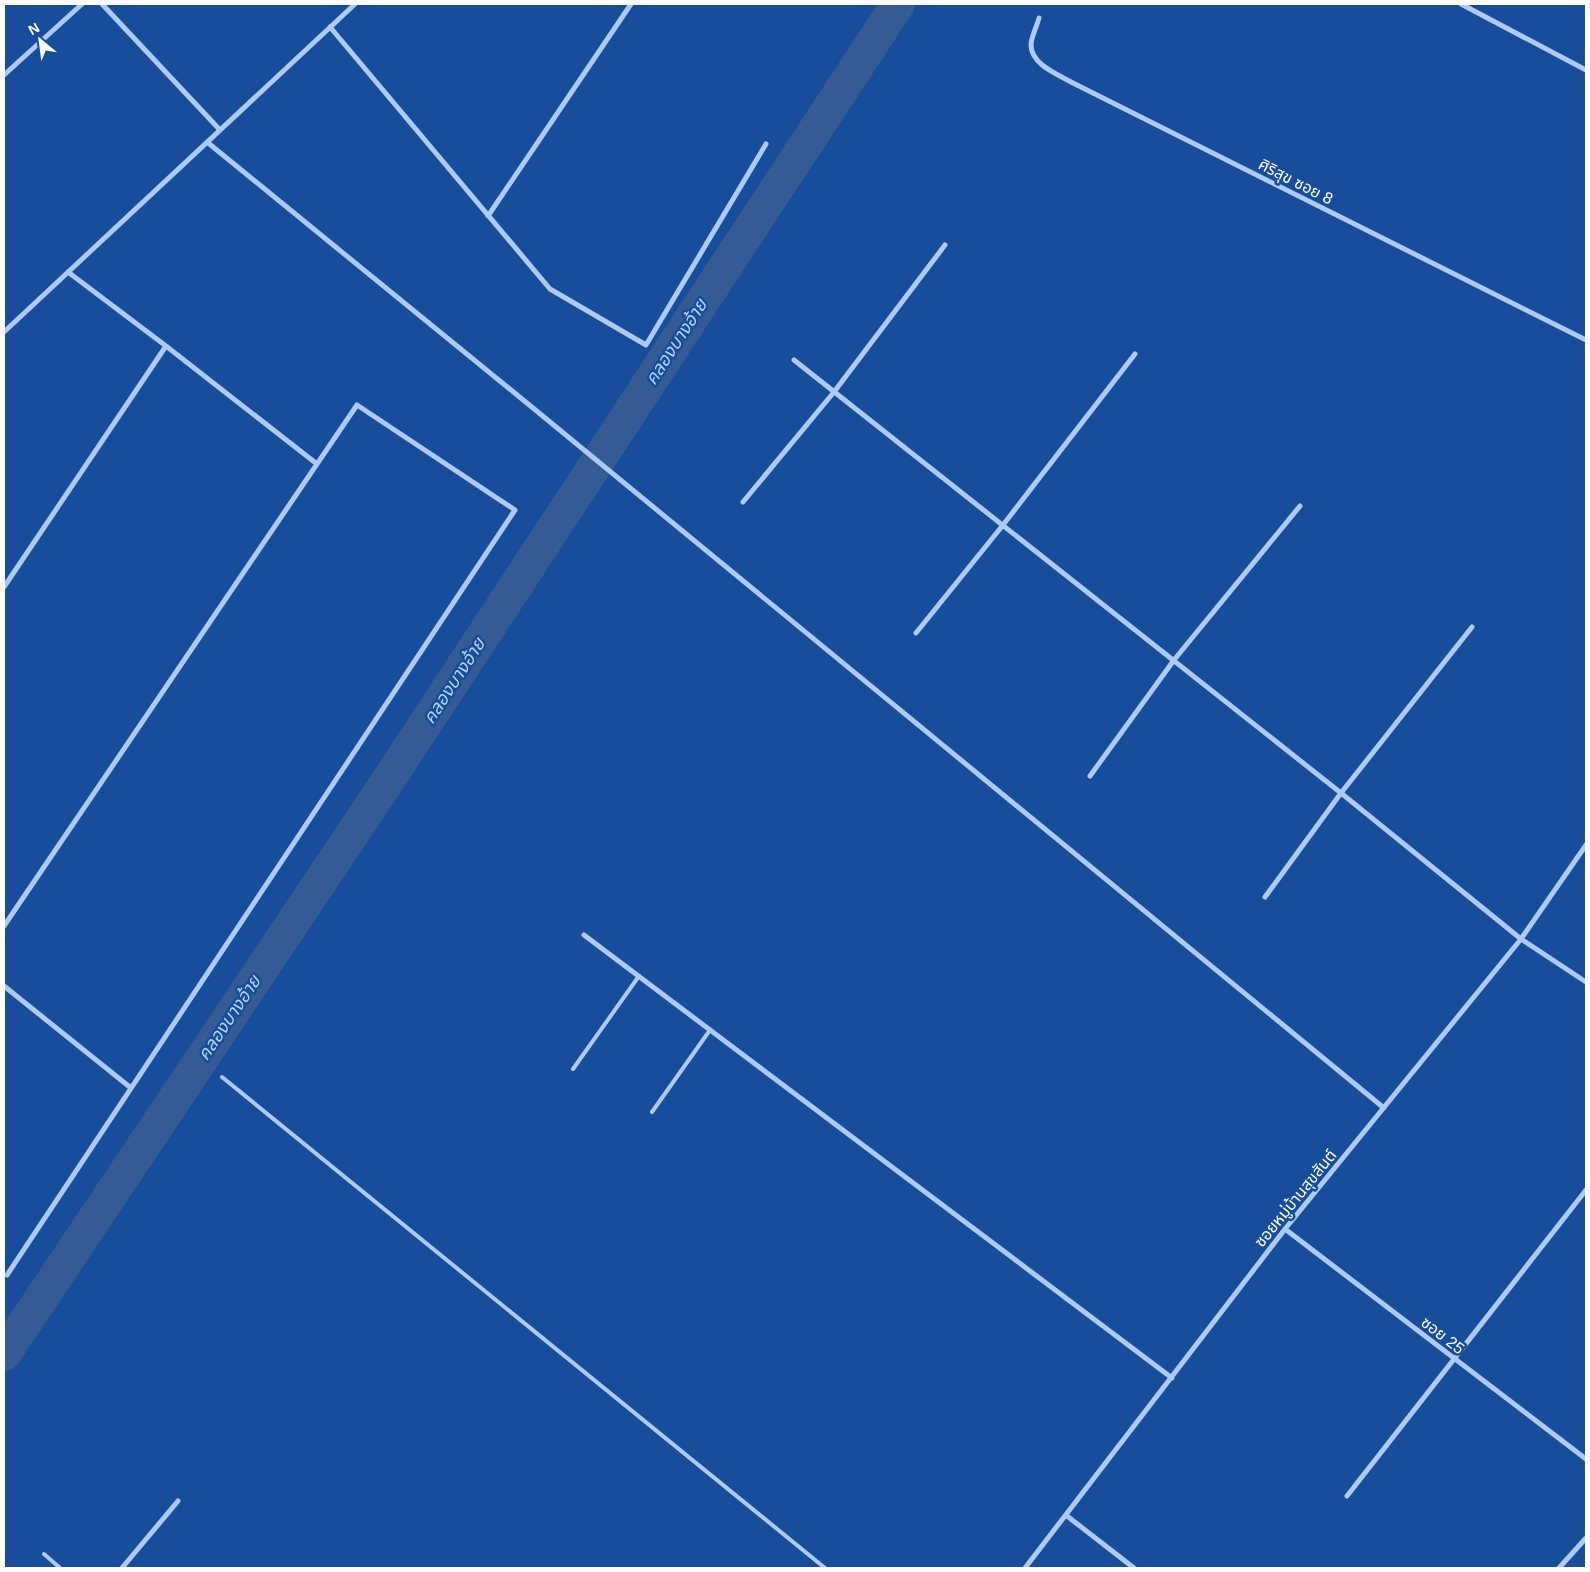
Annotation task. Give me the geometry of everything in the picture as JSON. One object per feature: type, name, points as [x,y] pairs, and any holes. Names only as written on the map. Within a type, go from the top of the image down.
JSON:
[{"type":"street","points":[[4,75],[82,4]]},
{"type":"street","points":[[102,4],[220,130]]},
{"type":"street","points":[[4,332],[355,4]]},
{"type":"street","points":[[488,216],[631,4]]},
{"type":"street","points":[[1461,4],[1586,70]]},
{"type":"street","name":"ศิริสุข ซอย 8","points":[[1039,18],[1031,45],[1033,54],[1040,64],[1586,340]]},
{"type":"street","points":[[330,27],[550,288],[646,345],[766,144]]},
{"type":"street","points":[[207,142],[1384,1108]]},
{"type":"street","points":[[743,502],[834,392],[945,245]]},
{"type":"street","points":[[68,272],[317,464]]},
{"type":"street","points":[[4,587],[166,346]]},
{"type":"street","points":[[916,633],[1003,525],[1135,354]]},
{"type":"street","points":[[794,360],[1341,793],[1521,939],[1586,982]]},
{"type":"street","points":[[4,926],[357,406],[515,510],[7,1275]]},
{"type":"street","points":[[1090,776],[1174,660],[1300,506]]},
{"type":"street","points":[[1265,898],[1341,793],[1472,627]]},
{"type":"street","name":"ซอยหมู่บ้านสุขสันต์","points":[[1025,1568],[1067,1516],[1285,1229],[1521,939],[1586,845]]},
{"type":"street","points":[[584,935],[1172,1378]]},
{"type":"street","points":[[4,986],[131,1088]]},
{"type":"street","points":[[1347,1496],[1586,1190]]},
{"type":"street","name":"ซอย 25","points":[[1285,1229],[1586,1459]]},
{"type":"street","points":[[122,1568],[178,1501]]},
{"type":"street","points":[[1067,1516],[1134,1568]]},
{"type":"street","points":[[1559,1568],[1586,1538]]},
{"type":"lane","points":[[573,1069],[639,976]]},
{"type":"lane","points":[[652,1112],[710,1030]]},
{"type":"lane","points":[[222,1077],[825,1568]]},
{"type":"lane","points":[[44,1554],[60,1568]]},
{"type":"waterway","name":"คลองบางอ้าย","points":[[4,1354],[385,785],[898,4]]}]
